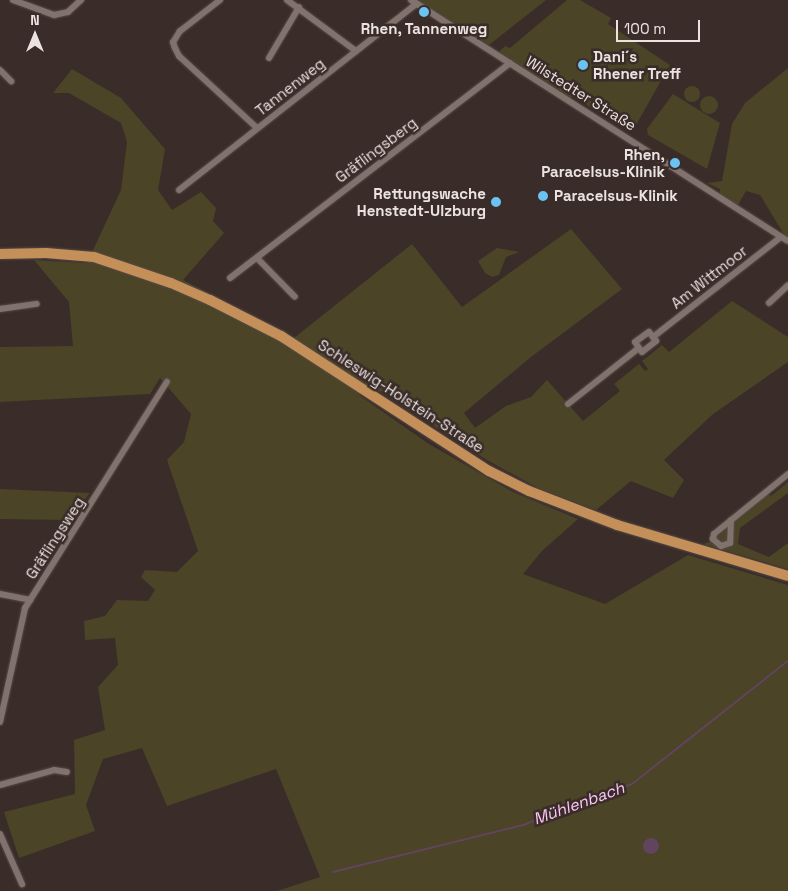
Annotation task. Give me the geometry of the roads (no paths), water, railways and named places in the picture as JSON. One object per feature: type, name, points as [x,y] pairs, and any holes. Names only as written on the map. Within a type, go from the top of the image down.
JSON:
[{"type":"main road","name":"Schleswig-Holstein-Straße","points":[[0,254],[80,255],[133,269],[171,283],[210,300],[281,336],[489,471],[529,491],[617,525],[788,576]]},
{"type":"street","points":[[13,0],[54,15],[68,12],[80,0]]},
{"type":"street","points":[[220,0],[180,31],[173,42],[174,48],[178,56],[257,128]]},
{"type":"street","points":[[287,0],[299,7],[356,51]]},
{"type":"street","name":"Tannenweg","points":[[179,190],[356,51],[413,2]]},
{"type":"street","name":"Wilstedter Straße","points":[[413,2],[788,241]]},
{"type":"street","points":[[269,58],[299,7]]},
{"type":"street","name":"Gräflingsberg","points":[[230,278],[510,63]]},
{"type":"street","points":[[0,70],[12,81]]},
{"type":"street","name":"Am Wittmoor","points":[[653,337],[781,237]]},
{"type":"street","points":[[257,258],[295,297]]},
{"type":"street","points":[[769,303],[788,285]]},
{"type":"street","points":[[0,309],[37,304]]},
{"type":"street","name":"Am Wittmoor","points":[[649,332],[653,337],[656,341],[642,352],[635,342],[649,332]]},
{"type":"street","name":"Am Wittmoor","points":[[568,404],[639,348]]},
{"type":"street","name":"Gräflingsweg","points":[[0,722],[17,633],[30,600],[167,382]]},
{"type":"street","points":[[731,520],[788,474]]},
{"type":"street","points":[[0,594],[30,600]]},
{"type":"street","points":[[0,785],[54,770],[68,772]]},
{"type":"street","points":[[0,834],[22,884]]},
{"type":"waterway","name":"Mühlenbach","points":[[333,872],[523,825],[632,784],[788,661]]},
{"type":"place","name":"Rhen, Tannenweg","points":[[424,12]]},
{"type":"place","name":"Dani´s Rhener Treff","points":[[583,65]]},
{"type":"place","name":"Rhen, Paracelsus-Klinik","points":[[675,163]]},
{"type":"place","name":"Paracelsus-Klinik","points":[[543,196]]},
{"type":"place","name":"Rettungswache Henstedt-Ulzburg","points":[[496,202]]}]
